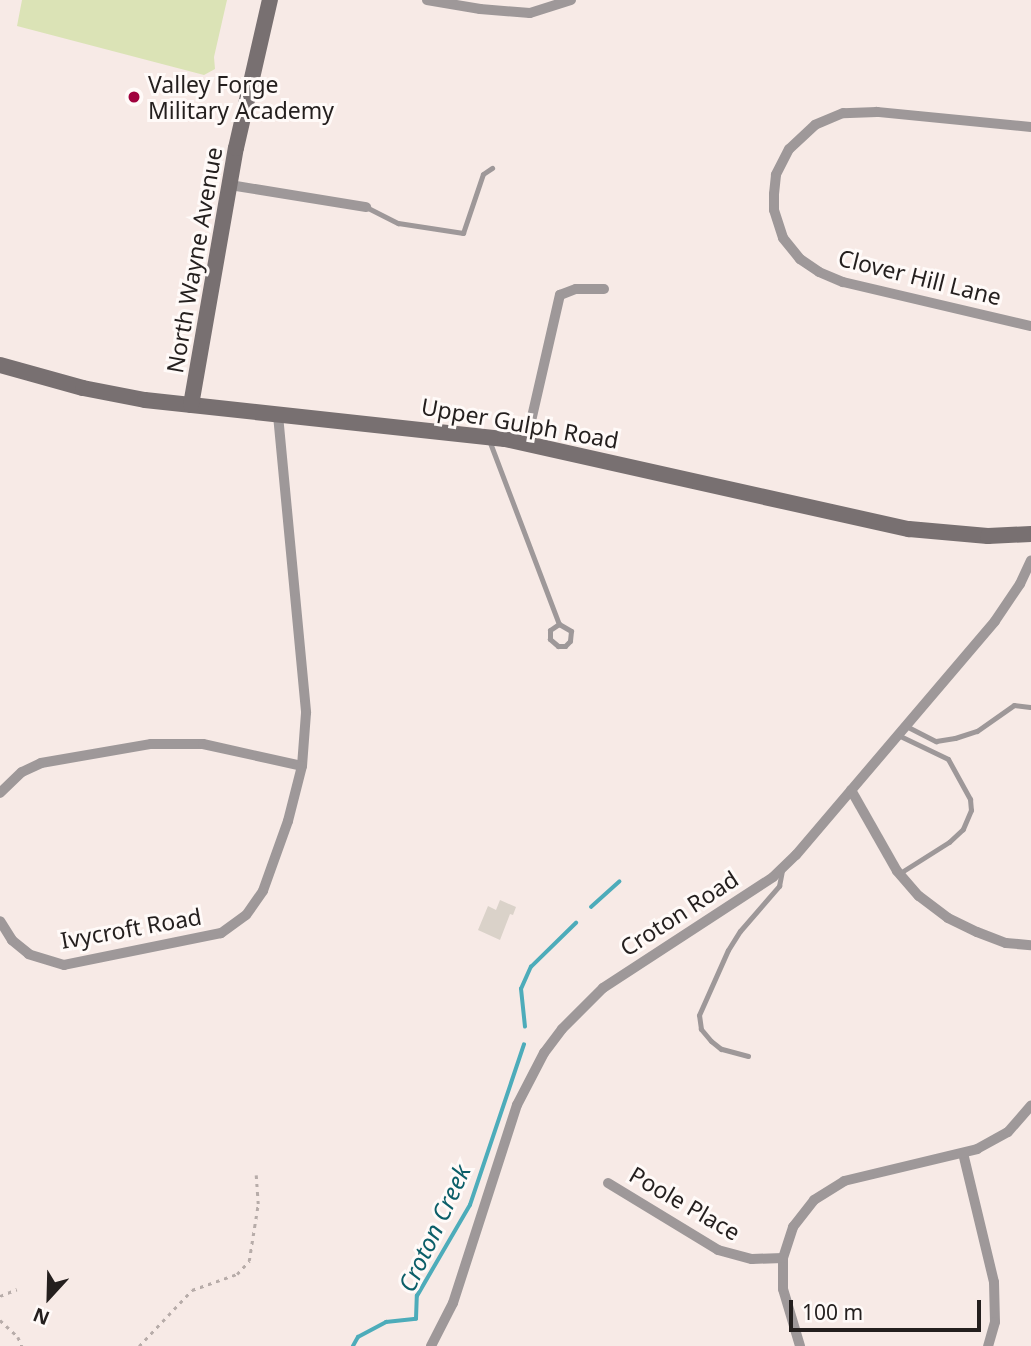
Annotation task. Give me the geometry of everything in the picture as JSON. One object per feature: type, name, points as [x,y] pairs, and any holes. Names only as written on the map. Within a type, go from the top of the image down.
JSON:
[{"type":"street","name":"North Wayne Avenue","points":[[191,405],[230,185],[270,0]]},
{"type":"street","points":[[427,0],[480,9],[530,13],[571,0]]},
{"type":"street","name":"Clover Hill Lane","points":[[1031,127],[877,112],[843,113],[815,125],[789,149],[776,175],[774,194],[774,210],[783,238],[800,259],[819,272],[843,282],[1031,326]]},
{"type":"street","points":[[230,185],[366,206]]},
{"type":"street","points":[[526,443],[560,295],[576,289],[604,289]]},
{"type":"street","name":"Upper Gulph Road","points":[[0,365],[83,388],[191,405],[526,443],[909,529],[974,536],[1031,534]]},
{"type":"street","name":"Ivycroft Road","points":[[0,921],[12,940],[29,954],[64,965],[221,933],[246,915],[263,891],[288,821],[302,766],[306,713],[278,415]]},
{"type":"street","name":"Croton Road","points":[[431,1346],[453,1303],[517,1105],[544,1053],[582,1008],[603,988],[678,942],[782,868],[995,621],[1020,584],[1031,560]]},
{"type":"street","points":[[0,793],[22,772],[41,763],[151,744],[203,744],[302,766]]},
{"type":"street","points":[[851,790],[899,873],[919,896],[948,918],[1006,943],[1031,945]]},
{"type":"street","points":[[800,1346],[783,1289],[783,1258],[787,1241],[802,1212],[827,1190],[844,1181],[963,1153],[993,1142],[1007,1132],[1031,1106]]},
{"type":"street","points":[[963,1153],[996,1292],[995,1322],[988,1346]]},
{"type":"street","name":"Poole Place","points":[[608,1183],[718,1250],[752,1259],[783,1258]]},
{"type":"lane","points":[[366,206],[398,223],[463,233],[483,174],[492,168]]},
{"type":"lane","points":[[487,437],[559,624],[571,631],[570,641],[565,646],[558,646],[550,639],[550,630],[559,624]]},
{"type":"lane","points":[[906,726],[936,741],[977,731],[1014,705],[1030,707]]},
{"type":"lane","points":[[898,735],[948,759],[970,799],[971,810],[962,829],[949,842],[899,873]]},
{"type":"lane","points":[[748,1056],[721,1049],[711,1041],[701,1029],[699,1016],[728,950],[740,931],[779,886],[782,868]]},
{"type":"path","points":[[139,1346],[192,1290],[237,1274],[249,1261],[258,1204],[256,1175]]},
{"type":"path","points":[[0,1296],[17,1290]]},
{"type":"path","points":[[0,1320],[18,1336],[22,1346]]},
{"type":"green space","points":[[22,0],[227,0],[214,57],[215,69],[204,75],[17,26]]},
{"type":"building","points":[[500,900],[516,907],[513,915],[510,914],[500,940],[478,930],[488,906],[496,910]]},
{"type":"waterway","name":"Croton Creek","points":[[591,907],[619,882]]},
{"type":"waterway","name":"Croton Creek","points":[[525,1027],[521,989],[531,967],[576,923]]},
{"type":"waterway","name":"Croton Creek","points":[[353,1346],[358,1337],[386,1322],[416,1319],[417,1296],[470,1205],[524,1045]]},
{"type":"place","name":"Valley Forge Military Academy","points":[[134,97]]}]
